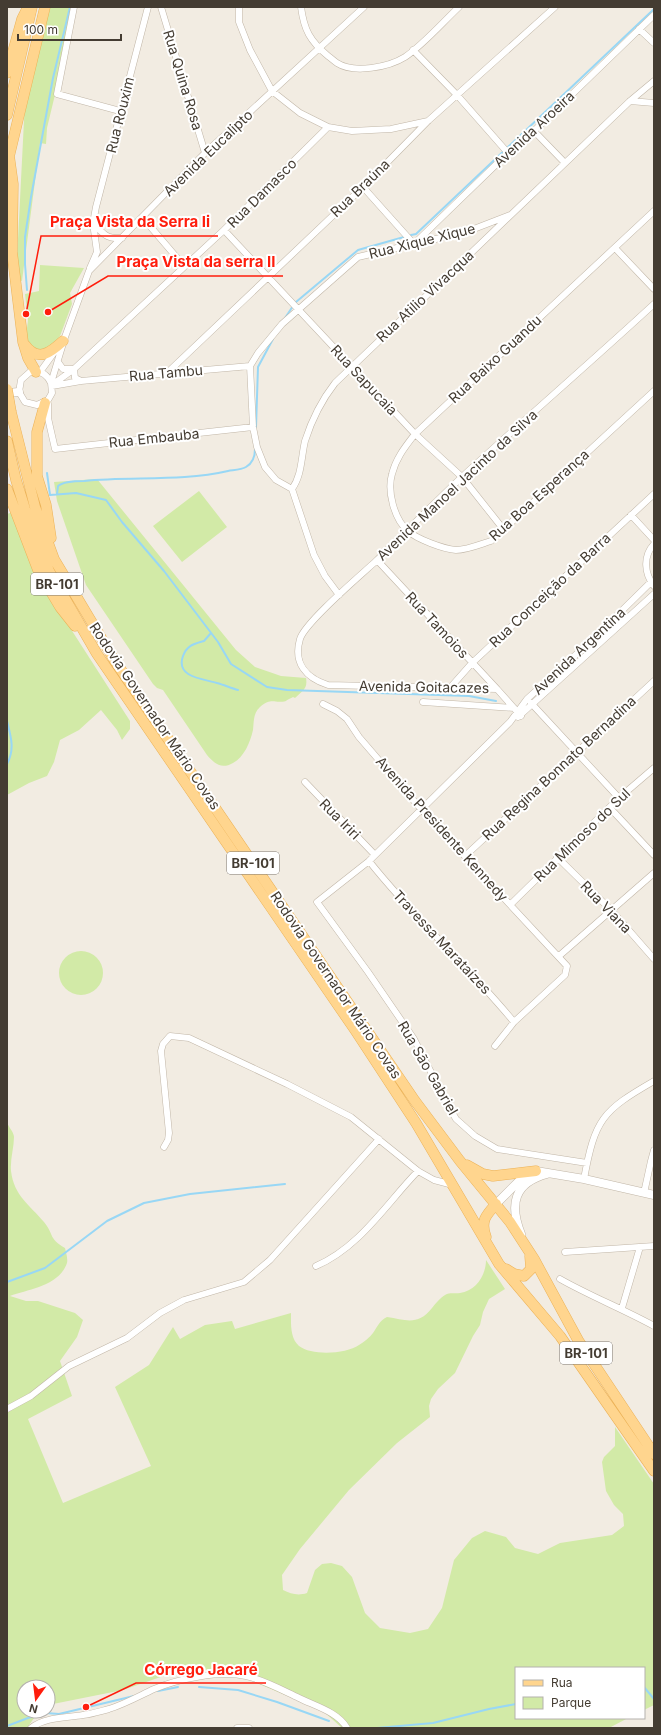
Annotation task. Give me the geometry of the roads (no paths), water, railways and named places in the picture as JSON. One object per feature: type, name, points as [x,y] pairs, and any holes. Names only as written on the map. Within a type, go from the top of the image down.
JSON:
[{"type":"main road","points":[[7,74],[22,19],[27,7]]},
{"type":"main road","points":[[7,115],[32,7]]},
{"type":"main road","points":[[7,167],[44,7]]},
{"type":"main road","points":[[9,155],[13,184],[12,252],[23,342],[28,358],[38,372]]},
{"type":"main road","points":[[23,342],[28,350],[43,355],[50,353],[64,339]]},
{"type":"main road","name":"Rodovia Governador Mário Covas","points":[[7,389],[27,478],[25,509],[54,559],[120,667],[415,1101],[460,1161],[496,1204],[527,1247],[578,1340],[654,1454]]},
{"type":"main road","points":[[46,401],[38,432],[37,476],[46,505],[54,559]]},
{"type":"main road","name":"Rodovia Governador Mário Covas","points":[[7,441],[16,480],[25,509],[49,571],[97,654],[359,1037],[416,1123],[488,1248],[499,1264],[560,1336],[654,1471]]},
{"type":"main road","points":[[7,489],[25,509]]},
{"type":"main road","points":[[460,1161],[482,1174],[493,1176],[536,1171]]},
{"type":"main road","points":[[488,1248],[483,1230],[483,1221],[484,1217],[496,1204]]},
{"type":"main road","points":[[499,1264],[519,1276],[528,1274],[532,1266],[527,1247]]},
{"type":"street","points":[[74,7],[57,94],[120,111]]},
{"type":"street","name":"Rua Rouxim","points":[[89,271],[96,252],[93,223],[120,111],[148,7]]},
{"type":"street","name":"Rua Quina Rosa","points":[[161,7],[205,153]]},
{"type":"street","points":[[239,7],[238,22],[250,50],[272,91],[300,113],[328,127],[352,131],[391,129],[428,121]]},
{"type":"street","points":[[301,7],[303,23],[310,38],[318,48],[339,64],[363,69],[388,65],[405,57],[459,7]]},
{"type":"street","name":"Avenida Eucalipto","points":[[52,385],[64,339],[89,271],[143,218],[205,153],[364,7]]},
{"type":"street","name":"Rua Braúna","points":[[167,372],[363,187],[428,121],[555,7]]},
{"type":"street","name":"Avenida Aroeira","points":[[414,243],[505,149],[534,131],[654,15]]},
{"type":"street","points":[[639,29],[654,43]]},
{"type":"street","points":[[413,50],[457,95],[505,149]]},
{"type":"street","name":"Rua Atilio Vivacqua","points":[[292,489],[298,480],[305,443],[314,416],[322,399],[350,366],[630,101],[654,81]]},
{"type":"street","points":[[630,101],[654,103]]},
{"type":"street","name":"Rua Damasco","points":[[52,385],[74,369],[224,230],[328,127]]},
{"type":"street","points":[[534,131],[564,163]]},
{"type":"street","points":[[363,187],[414,243]]},
{"type":"street","name":"Rua Baixo Guandu","points":[[407,531],[400,521],[393,502],[391,475],[398,455],[415,434],[654,211]]},
{"type":"street","name":"Rua Xique Xique","points":[[250,366],[258,353],[282,324],[298,308],[358,257],[466,232],[510,215]]},
{"type":"street","points":[[143,218],[184,266]]},
{"type":"street","points":[[93,223],[103,234],[111,239],[122,238]]},
{"type":"street","name":"Rua Sapucaia","points":[[224,230],[415,434],[462,477],[504,530]]},
{"type":"street","points":[[615,248],[654,289]]},
{"type":"street","name":"Avenida Manoel Jacinto da Silva","points":[[315,681],[307,675],[300,664],[300,639],[307,629],[339,595],[462,477],[654,304]]},
{"type":"street","name":"Avenida Eucalipto","points":[[38,372],[64,339]]},
{"type":"street","points":[[181,360],[186,371]]},
{"type":"street","points":[[58,362],[63,369],[74,369],[75,378],[81,381]]},
{"type":"street","points":[[250,366],[253,427],[257,447],[265,467],[276,480],[292,489],[314,555],[325,576],[339,595]]},
{"type":"street","name":"Rua Tambu","points":[[52,385],[167,372],[250,366]]},
{"type":"street","points":[[30,372],[38,372],[48,378],[52,385],[52,393],[46,401],[37,405],[29,404],[22,399],[19,392],[19,384],[23,377],[30,372]]},
{"type":"street","name":"Rua Boa Esperança","points":[[407,531],[434,544],[456,550],[491,541],[654,391]]},
{"type":"street","points":[[7,393],[19,392]]},
{"type":"street","name":"Rua Embauba","points":[[46,401],[55,449],[253,427]]},
{"type":"street","name":"Rua Conceição da Barra","points":[[449,689],[472,663],[654,494]]},
{"type":"street","points":[[631,515],[654,540]]},
{"type":"street","points":[[653,584],[647,574],[646,562],[649,551],[654,544]]},
{"type":"street","name":"Rua Tamoios","points":[[377,560],[497,689]]},
{"type":"street","name":"Avenida Argentina","points":[[317,902],[369,861],[510,722],[527,699],[653,584]]},
{"type":"street","name":"Avenida Argentina","points":[[518,711],[533,705],[654,594]]},
{"type":"street","name":"Avenida Goitacazes","points":[[315,681],[328,685],[497,689],[518,711]]},
{"type":"street","name":"Rua Regina Bonnato Bernadina","points":[[465,856],[654,681]]},
{"type":"street","points":[[527,699],[620,798]]},
{"type":"street","points":[[423,702],[518,711]]},
{"type":"street","name":"Avenida Presidente Kennedy","points":[[324,704],[347,718],[359,738],[421,809],[559,956]]},
{"type":"street","name":"Rua Mimoso do Sul","points":[[511,904],[557,857],[654,768]]},
{"type":"street","name":"Rua Iriri","points":[[305,782],[375,855]]},
{"type":"street","points":[[610,808],[654,855]]},
{"type":"street","name":"Rua Viana","points":[[557,857],[612,911],[654,959]]},
{"type":"street","name":"Travessa Marataízes","points":[[369,861],[396,894],[494,997],[514,1022]]},
{"type":"street","points":[[495,1046],[514,1022],[565,975],[567,966],[559,956],[654,873]]},
{"type":"street","name":"Rua São Gabriel","points":[[317,902],[414,1039],[456,1118],[475,1136],[497,1149],[587,1163]]},
{"type":"street","points":[[164,1147],[168,1140],[169,1133],[161,1051],[163,1044],[170,1036],[189,1038],[287,1084],[351,1117],[418,1171],[434,1180],[453,1185]]},
{"type":"street","points":[[584,1179],[595,1132],[603,1118],[612,1108],[654,1081]]},
{"type":"street","points":[[7,1409],[31,1396],[69,1366],[127,1338],[160,1312],[184,1300],[244,1282],[270,1260],[378,1139]]},
{"type":"street","points":[[644,1193],[654,1150]]},
{"type":"street","points":[[316,1266],[345,1249],[369,1227],[418,1171]]},
{"type":"street","points":[[496,1204],[520,1180],[536,1171],[584,1179],[654,1195]]},
{"type":"street","points":[[527,1247],[517,1222],[514,1207],[516,1199],[521,1188],[525,1184],[538,1177],[551,1173]]},
{"type":"street","points":[[565,1252],[654,1246]]},
{"type":"street","points":[[622,1308],[640,1247]]},
{"type":"street","points":[[560,1279],[578,1290],[622,1308],[654,1326]]},
{"type":"street","points":[[31,1728],[36,1724],[46,1721],[84,1715],[110,1708],[173,1682],[201,1676],[229,1674],[246,1676],[269,1684],[327,1710],[344,1723],[347,1728]]},
{"type":"street","points":[[237,1728],[249,1728]]},
{"type":"waterway","points":[[27,290],[25,237],[31,197],[53,78],[70,7]]},
{"type":"waterway","points":[[411,235],[416,234],[654,9]]},
{"type":"waterway","points":[[296,302],[358,250],[404,237]]},
{"type":"waterway","points":[[285,318],[293,306]]},
{"type":"waterway","points":[[256,427],[258,367],[273,339]]},
{"type":"waterway","points":[[57,494],[58,486],[63,483],[70,482],[174,478],[240,469],[246,467],[252,461],[255,449]]},
{"type":"waterway","points":[[47,473],[50,495],[76,493],[106,500],[122,522],[164,571],[218,642],[231,664],[267,687],[287,690],[469,696],[496,701]]},
{"type":"waterway","points":[[211,633],[204,641],[187,649],[183,656],[183,669],[192,676],[238,690]]},
{"type":"waterway","points":[[7,721],[12,748],[7,764]]},
{"type":"waterway","points":[[7,1282],[45,1268],[107,1221],[144,1203],[190,1194],[285,1184]]},
{"type":"waterway","points":[[158,1691],[178,1687]]},
{"type":"waterway","points":[[199,1687],[238,1690],[277,1702],[329,1721]]},
{"type":"waterway","points":[[645,1688],[654,1699]]},
{"type":"waterway","points":[[7,1726],[46,1713],[59,1714],[134,1696]]},
{"type":"waterway","points":[[377,1728],[433,1723],[515,1704]]},
{"type":"place","name":"Praça Vista da serra II","points":[[48,312]]},
{"type":"place","name":"Praça Vista da Serra Ii","points":[[26,314]]},
{"type":"place","name":"Córrego Jacaré","points":[[86,1707]]}]
